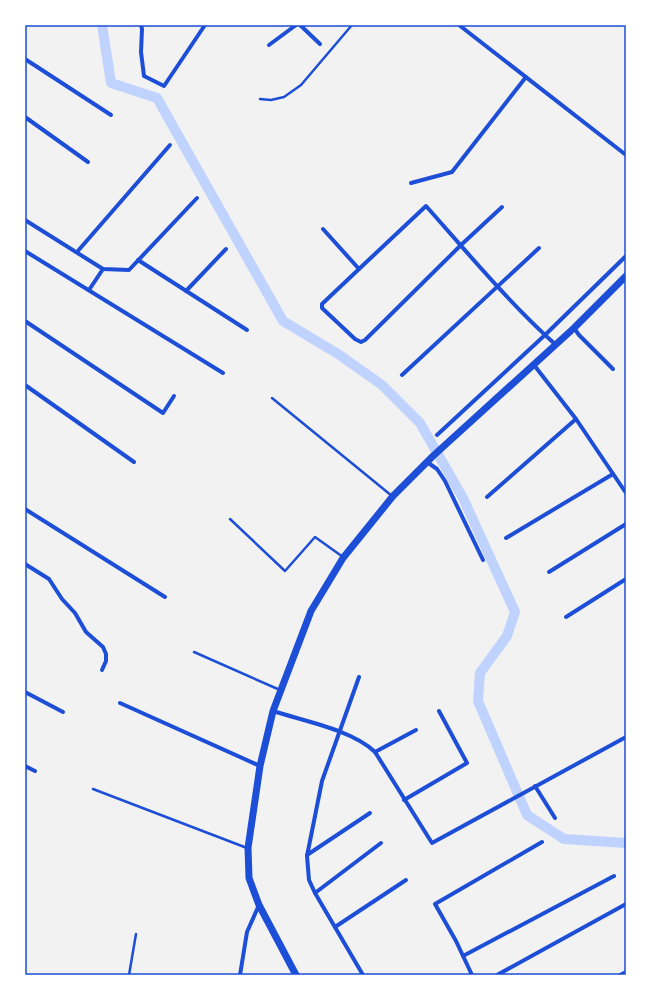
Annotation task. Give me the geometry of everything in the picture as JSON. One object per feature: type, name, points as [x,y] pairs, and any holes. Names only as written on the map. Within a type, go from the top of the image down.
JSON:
[{"type":"main road","points":[[296,975],[260,905],[249,878],[248,848],[260,766],[273,711],[311,611],[343,558],[393,496],[432,456],[556,345],[626,276]]},
{"type":"street","points":[[145,25],[141,27],[141,52],[144,76],[164,86],[205,25]]},
{"type":"street","points":[[268,46],[296,25]]},
{"type":"street","points":[[300,25],[320,44]]},
{"type":"street","points":[[459,25],[626,155]]},
{"type":"street","points":[[25,59],[111,115]]},
{"type":"street","points":[[411,183],[452,172],[526,77]]},
{"type":"street","points":[[25,117],[88,162]]},
{"type":"street","points":[[77,252],[170,145]]},
{"type":"street","points":[[25,220],[103,269],[129,270],[197,198]]},
{"type":"street","points":[[502,207],[460,245],[365,340],[361,342],[355,339],[322,308],[322,304],[358,268],[426,206],[460,245],[498,286],[556,345]]},
{"type":"street","points":[[323,229],[358,268]]},
{"type":"street","points":[[402,375],[539,248]]},
{"type":"street","points":[[186,291],[226,249]]},
{"type":"street","points":[[25,251],[223,373]]},
{"type":"street","points":[[437,435],[545,335],[626,256]]},
{"type":"street","points":[[138,260],[247,330]]},
{"type":"street","points":[[89,290],[103,269]]},
{"type":"street","points":[[25,321],[163,413],[174,396]]},
{"type":"street","points":[[574,328],[579,335],[613,369]]},
{"type":"street","points":[[534,365],[576,419],[626,493]]},
{"type":"street","points":[[25,385],[134,462]]},
{"type":"street","points":[[487,497],[576,419]]},
{"type":"street","points":[[427,462],[437,469],[445,481],[482,560]]},
{"type":"street","points":[[506,538],[613,474]]},
{"type":"street","points":[[25,509],[165,598]]},
{"type":"street","points":[[549,572],[626,524]]},
{"type":"street","points":[[25,564],[49,579],[62,599],[75,613],[86,632],[103,647],[106,654],[106,661],[102,670]]},
{"type":"street","points":[[566,617],[626,580]]},
{"type":"street","points":[[359,677],[322,781],[307,856],[309,880],[315,893],[363,975]]},
{"type":"street","points":[[25,692],[62,712]]},
{"type":"street","points":[[120,703],[260,766]]},
{"type":"street","points":[[273,711],[359,740],[375,752],[432,843],[626,737]]},
{"type":"street","points":[[404,800],[467,763],[439,711]]},
{"type":"street","points":[[375,752],[416,730]]},
{"type":"street","points":[[25,766],[35,771]]},
{"type":"street","points":[[535,786],[555,818]]},
{"type":"street","points":[[307,856],[370,813]]},
{"type":"street","points":[[472,975],[435,904],[542,842]]},
{"type":"street","points":[[315,893],[381,843]]},
{"type":"street","points":[[463,956],[614,876]]},
{"type":"street","points":[[335,927],[406,880]]},
{"type":"street","points":[[497,975],[626,904]]},
{"type":"street","points":[[240,975],[247,932],[260,905]]},
{"type":"street","points":[[620,975],[626,972]]},
{"type":"lane","points":[[260,99],[271,100],[284,97],[301,86],[352,25]]},
{"type":"lane","points":[[272,398],[393,496]]},
{"type":"lane","points":[[230,519],[285,571],[315,537],[343,558]]},
{"type":"lane","points":[[194,652],[280,690]]},
{"type":"lane","points":[[93,789],[248,848]]},
{"type":"lane","points":[[129,975],[136,934]]},
{"type":"waterway","points":[[102,25],[111,83],[157,98],[283,321],[338,354],[382,385],[420,423],[463,498],[515,612],[507,636],[480,673],[478,701],[527,815],[564,839],[626,843]]}]
